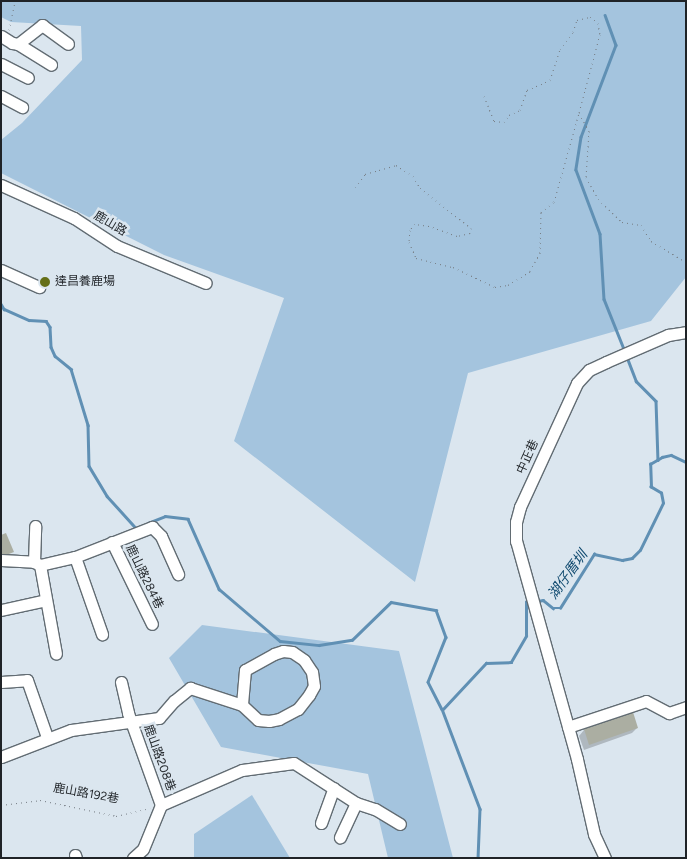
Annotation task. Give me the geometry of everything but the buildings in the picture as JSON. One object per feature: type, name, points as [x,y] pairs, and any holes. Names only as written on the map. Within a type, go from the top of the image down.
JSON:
[{"type":"street","points":[[18,44],[42,25],[68,44]]},
{"type":"street","points":[[4,37],[51,65]]},
{"type":"street","points":[[1,64],[28,78]]},
{"type":"street","points":[[1,96],[22,108]]},
{"type":"street","name":"鹿山路","points":[[1,186],[74,218],[118,246],[206,283]]},
{"type":"street","points":[[1,270],[39,288]]},
{"type":"street","name":"中正巷","points":[[605,858],[594,834],[568,727],[516,541],[516,522],[520,507],[577,383],[589,370],[668,335],[686,332]]},
{"type":"street","points":[[35,526],[37,563],[56,654]]},
{"type":"street","name":"鹿山路284巷","points":[[1,560],[37,563],[75,557],[152,527],[161,536],[178,574]]},
{"type":"street","name":"鹿山路284巷","points":[[112,542],[152,624]]},
{"type":"street","points":[[75,557],[102,634]]},
{"type":"street","points":[[1,610],[46,600]]},
{"type":"street","points":[[131,721],[159,718],[174,701],[190,688],[242,705],[258,720],[279,719],[298,709],[308,695],[314,686],[312,672],[304,660],[292,652],[282,651],[274,654],[245,670],[242,705]]},
{"type":"street","points":[[1,682],[27,680],[47,737]]},
{"type":"street","name":"鹿山路208巷","points":[[121,682],[131,721],[161,805]]},
{"type":"street","points":[[568,727],[646,701],[669,713],[686,707]]},
{"type":"street","name":"鹿山路208巷","points":[[1,757],[47,737],[71,730],[103,727],[131,721]]},
{"type":"street","points":[[133,858],[143,849],[161,805],[242,770],[294,763],[356,803],[375,809],[400,824]]},
{"type":"street","points":[[321,823],[334,788]]},
{"type":"street","points":[[340,837],[356,803]]},
{"type":"path","points":[[4,37],[15,1]]},
{"type":"path","points":[[355,187],[365,174],[396,165],[413,176],[420,188],[471,228],[470,233],[457,236],[429,226],[415,224],[410,230],[409,242],[416,258],[453,267],[495,287],[508,285],[530,271],[540,253],[541,212],[554,202],[579,112],[600,34],[598,23],[590,17],[577,20],[573,32],[560,49],[550,80],[527,90],[520,110],[509,116],[504,122],[494,121],[484,96]]},
{"type":"path","points":[[579,112],[589,131],[586,177],[598,199],[622,222],[641,225],[651,241],[686,262]]},
{"type":"path","name":"鹿山路192巷","points":[[1,805],[40,800],[116,816],[161,805]]},
{"type":"shaded area","points":[[1,1],[686,1],[686,277],[651,321],[468,373],[415,582],[234,441],[284,298],[164,255],[1,173],[1,140],[22,123],[82,60],[81,26],[11,22],[1,17]]},
{"type":"shaded area","points":[[202,625],[399,651],[453,858],[388,858],[368,774],[221,747],[169,658]]},
{"type":"shaded area","points":[[252,795],[290,858],[194,858],[194,834]]},
{"type":"waterway","points":[[605,15],[616,45],[581,137],[576,170],[600,234],[604,299],[624,349]]},
{"type":"waterway","points":[[1,304],[4,309],[29,320],[46,321],[50,327],[51,347],[55,356],[71,369],[88,425],[89,466],[107,496],[136,528]]},
{"type":"waterway","points":[[627,357],[636,381],[656,401],[658,460]]},
{"type":"waterway","name":"湖仔厝圳","points":[[537,601],[543,600],[553,608],[560,608],[594,554],[622,560],[632,558],[640,550],[663,503],[661,493],[651,487],[650,464],[662,457],[671,455],[686,462]]},
{"type":"waterway","points":[[148,523],[165,516],[188,519],[219,589],[280,641],[319,645],[352,640],[391,602],[436,610],[446,637],[428,682],[442,709],[480,809],[478,858]]},
{"type":"waterway","name":"湖仔厝圳","points":[[443,709],[486,663],[511,662],[526,636],[526,602],[529,601]]},
{"type":"place","name":"達昌養鹿場","points":[[45,282]]}]
